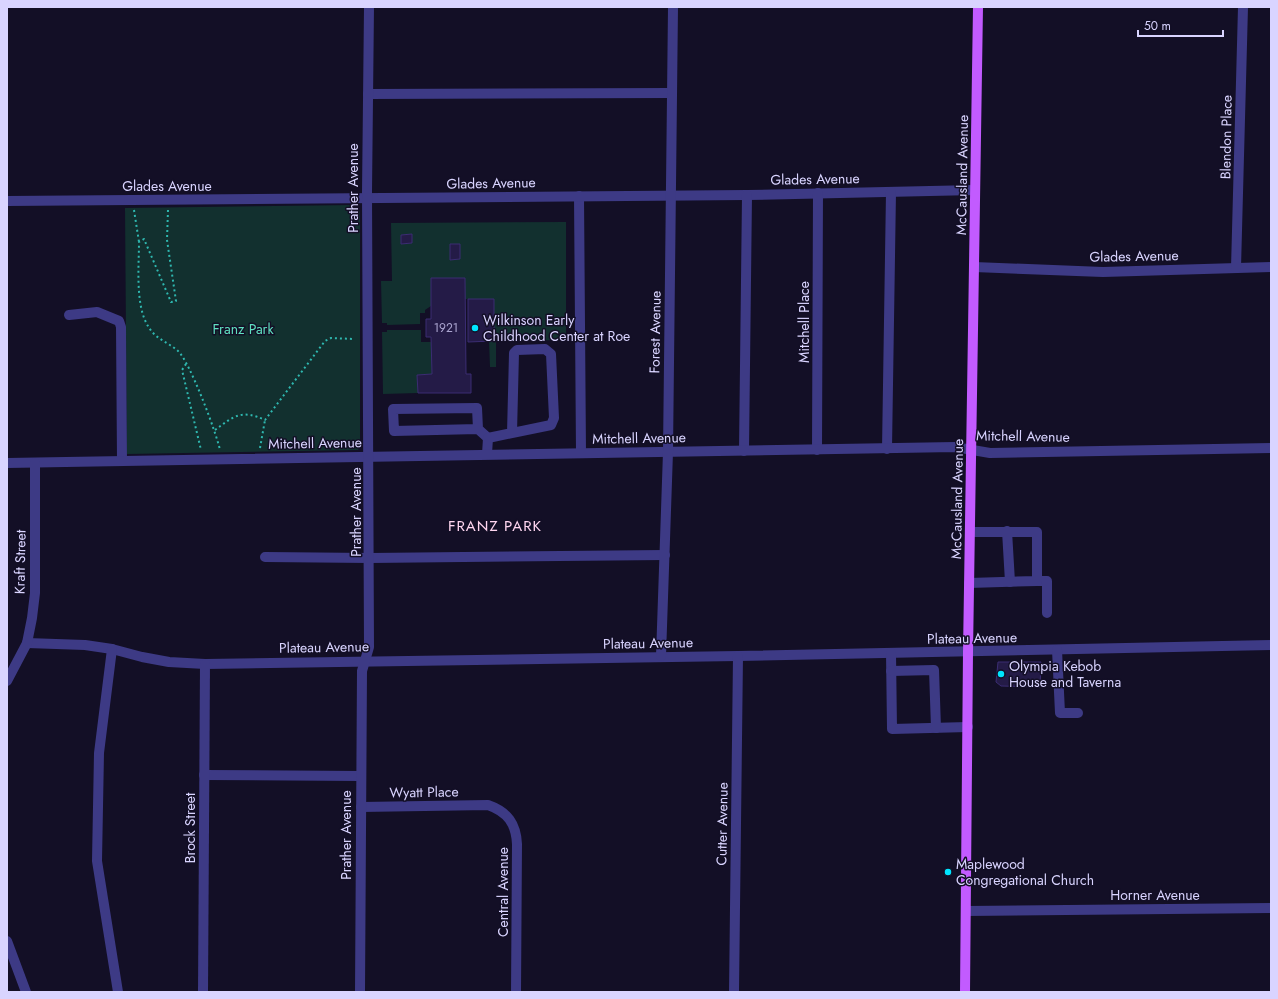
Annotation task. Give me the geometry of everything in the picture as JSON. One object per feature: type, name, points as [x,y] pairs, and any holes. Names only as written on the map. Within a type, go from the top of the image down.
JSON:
[{"type":"main road","name":"McCausland Avenue","points":[[965,992],[968,652],[978,7]]},
{"type":"street","name":"Prather Avenue","points":[[360,992],[360,776],[362,671],[369,647],[370,558],[367,199],[369,7]]},
{"type":"street","name":"Forest Avenue","points":[[661,656],[666,555],[668,451],[673,7]]},
{"type":"street","name":"Blendon Place","points":[[1236,268],[1243,7]]},
{"type":"street","points":[[368,94],[672,93]]},
{"type":"street","name":"Glades Avenue","points":[[7,201],[748,195],[975,190]]},
{"type":"street","points":[[887,449],[891,192]]},
{"type":"street","name":"Mitchell Place","points":[[817,450],[818,193]]},
{"type":"street","points":[[744,451],[748,195]]},
{"type":"street","points":[[579,196],[581,453]]},
{"type":"street","name":"Glades Avenue","points":[[974,267],[1103,272],[1271,267]]},
{"type":"street","points":[[69,315],[97,312],[119,321],[121,327],[122,461]]},
{"type":"street","points":[[488,438],[551,425],[554,418],[550,354],[545,349],[517,350],[514,354],[512,433]]},
{"type":"street","points":[[478,429],[477,408],[393,409],[394,431],[478,429],[488,438]]},
{"type":"street","points":[[487,454],[488,438]]},
{"type":"street","name":"Mitchell Avenue","points":[[7,463],[955,447],[990,453],[1271,448]]},
{"type":"street","name":"Kraft Street","points":[[7,681],[27,643],[35,592],[35,463]]},
{"type":"street","points":[[1007,531],[1010,582]]},
{"type":"street","points":[[970,532],[1037,532],[1037,581]]},
{"type":"street","points":[[265,557],[370,558],[666,555]]},
{"type":"street","points":[[969,583],[1047,581],[1047,613]]},
{"type":"street","name":"Plateau Avenue","points":[[27,643],[85,645],[112,649],[169,662],[205,664],[968,652],[1271,645]]},
{"type":"street","points":[[112,649],[98,753],[97,861],[118,992]]},
{"type":"street","points":[[1057,650],[1060,713],[1078,713]]},
{"type":"street","points":[[891,653],[892,729],[968,727]]},
{"type":"street","name":"Cutter Avenue","points":[[734,992],[738,656]]},
{"type":"street","name":"Brock Street","points":[[203,992],[205,664]]},
{"type":"street","points":[[891,671],[934,670],[936,728]]},
{"type":"street","points":[[204,775],[360,776]]},
{"type":"street","name":"Wyatt Place","points":[[361,806],[488,805]]},
{"type":"street","name":"Central Avenue","points":[[488,805],[498,809],[507,816],[514,824],[516,834],[516,992]]},
{"type":"street","name":"Horner Avenue","points":[[966,911],[1271,908]]},
{"type":"street","points":[[7,941],[26,992]]},
{"type":"path","points":[[134,210],[139,242],[140,307],[148,326],[158,339],[179,352],[186,364],[216,430],[220,450]]},
{"type":"path","points":[[139,242],[144,239],[171,302],[176,301],[167,240],[168,210]]},
{"type":"path","points":[[260,449],[265,420],[325,341],[331,338],[354,339]]},
{"type":"path","points":[[186,364],[182,370],[201,450]]},
{"type":"path","points":[[216,430],[235,415],[249,414],[265,420]]},
{"type":"green space","name":"Franz Park","points":[[355,205],[358,207],[360,212],[360,447],[358,450],[127,454],[125,208]]},
{"type":"green space","points":[[566,222],[566,340],[496,341],[496,367],[490,367],[489,341],[494,341],[494,299],[465,299],[465,278],[431,278],[431,306],[425,310],[425,313],[420,313],[420,324],[387,325],[387,323],[382,323],[381,281],[392,281],[391,223]],"holes":[[[412,234],[412,243],[401,244],[401,235]],[[450,244],[460,244],[460,259],[450,260]]]},
{"type":"green space","points":[[387,330],[421,330],[421,342],[431,342],[432,374],[417,375],[418,393],[383,394],[382,332],[387,332]]},
{"type":"building","points":[[412,234],[412,243],[401,244],[401,235]]},
{"type":"building","points":[[450,244],[460,244],[460,259],[450,260]]},
{"type":"building","name":"Wilkinson Early Childhood Center at Roe","points":[[431,278],[465,278],[466,374],[471,374],[471,393],[418,393],[417,375],[432,374],[431,337],[426,337],[426,319],[431,319]]},
{"type":"building","points":[[468,299],[494,299],[494,341],[468,342]]},
{"type":"building","points":[[998,662],[1041,662],[1040,687],[1001,686],[996,682]]},
{"type":"place","name":"Wilkinson Early Childhood Center at Roe","points":[[475,328]]},
{"type":"place","name":"Olympia Kebob House and Taverna","points":[[1001,674]]},
{"type":"place","name":"Maplewood Congregational Church","points":[[948,872]]},
{"type":"district","name":"FRANZ PARK","points":[[495,526]]}]
